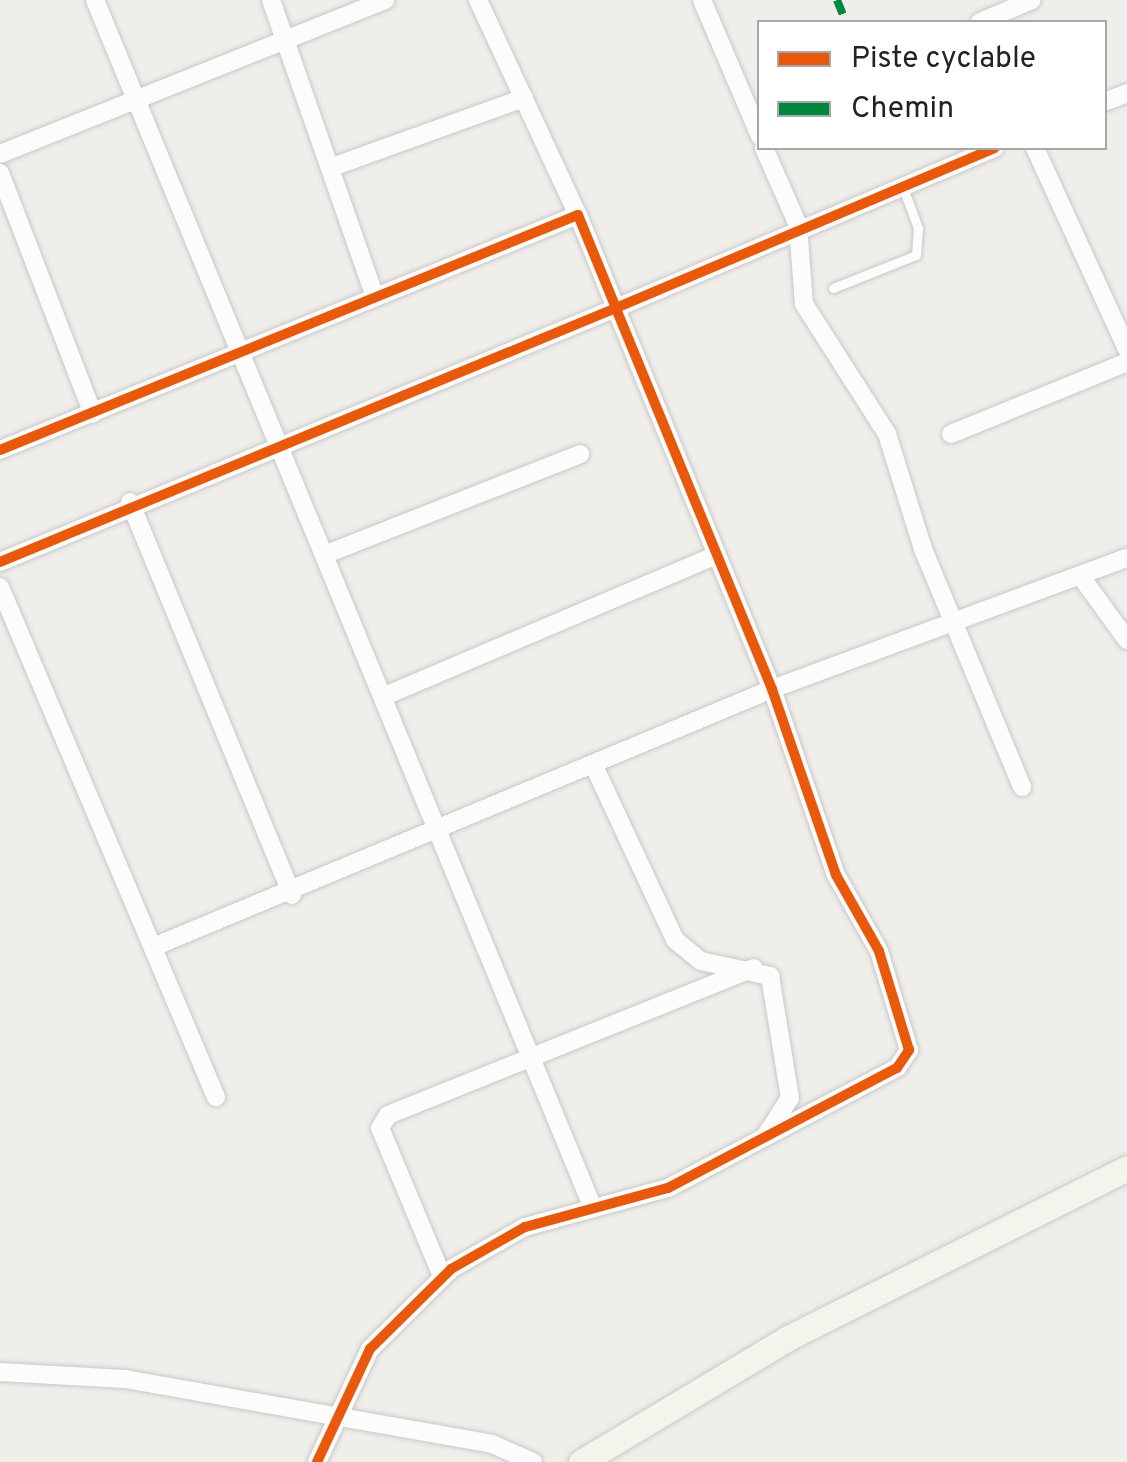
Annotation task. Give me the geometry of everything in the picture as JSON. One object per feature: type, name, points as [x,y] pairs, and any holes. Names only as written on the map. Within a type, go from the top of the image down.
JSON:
[{"type":"street","points":[[95,0],[285,444],[593,1208]]},
{"type":"street","points":[[272,0],[336,166],[372,292]]},
{"type":"street","points":[[0,154],[138,106],[384,0]]},
{"type":"street","points":[[317,1462],[334,1416],[399,1312],[442,1276],[524,1227],[668,1188],[897,1068],[909,1050],[772,689],[712,558],[578,215],[478,0]]},
{"type":"street","points":[[702,0],[757,129]]},
{"type":"street","points":[[984,20],[1012,4],[1032,0]]},
{"type":"street","points":[[336,166],[524,98]]},
{"type":"street","points":[[765,150],[798,225],[804,304],[887,434],[955,626],[1022,786]]},
{"type":"street","points":[[0,562],[130,502],[285,444],[616,308],[798,225],[990,150]]},
{"type":"street","points":[[1036,150],[1127,348]]},
{"type":"street","points":[[0,173],[93,414]]},
{"type":"street","points":[[0,450],[244,350],[372,292],[578,215]]},
{"type":"street","points":[[951,434],[1127,362]]},
{"type":"street","points":[[329,553],[580,454]]},
{"type":"street","points":[[130,502],[292,895]]},
{"type":"street","points":[[387,696],[712,558]]},
{"type":"street","points":[[158,946],[292,895],[772,689],[955,626],[1127,558]]},
{"type":"street","points":[[1082,578],[1127,640]]},
{"type":"street","points":[[0,586],[158,946],[216,1097]]},
{"type":"street","points":[[594,766],[676,940],[701,962],[754,968],[770,976],[783,1021],[790,1098],[766,1135]]},
{"type":"street","points":[[442,1276],[380,1128],[388,1114],[754,968]]},
{"type":"street","points":[[581,1462],[788,1338],[1127,1168]]},
{"type":"street","points":[[0,1372],[86,1374],[492,1444],[533,1462]]},
{"type":"lane","points":[[833,288],[916,256],[918,228],[901,183]]},
{"type":"marked path","points":[[837,0],[845,20]]},
{"type":"cycle path","points":[[317,1462],[370,1349],[451,1269],[525,1227],[668,1188],[897,1068],[909,1050],[879,951],[836,875],[772,689],[616,308],[990,150]]},
{"type":"cycle path","points":[[0,450],[578,215],[616,308],[0,562]]}]
